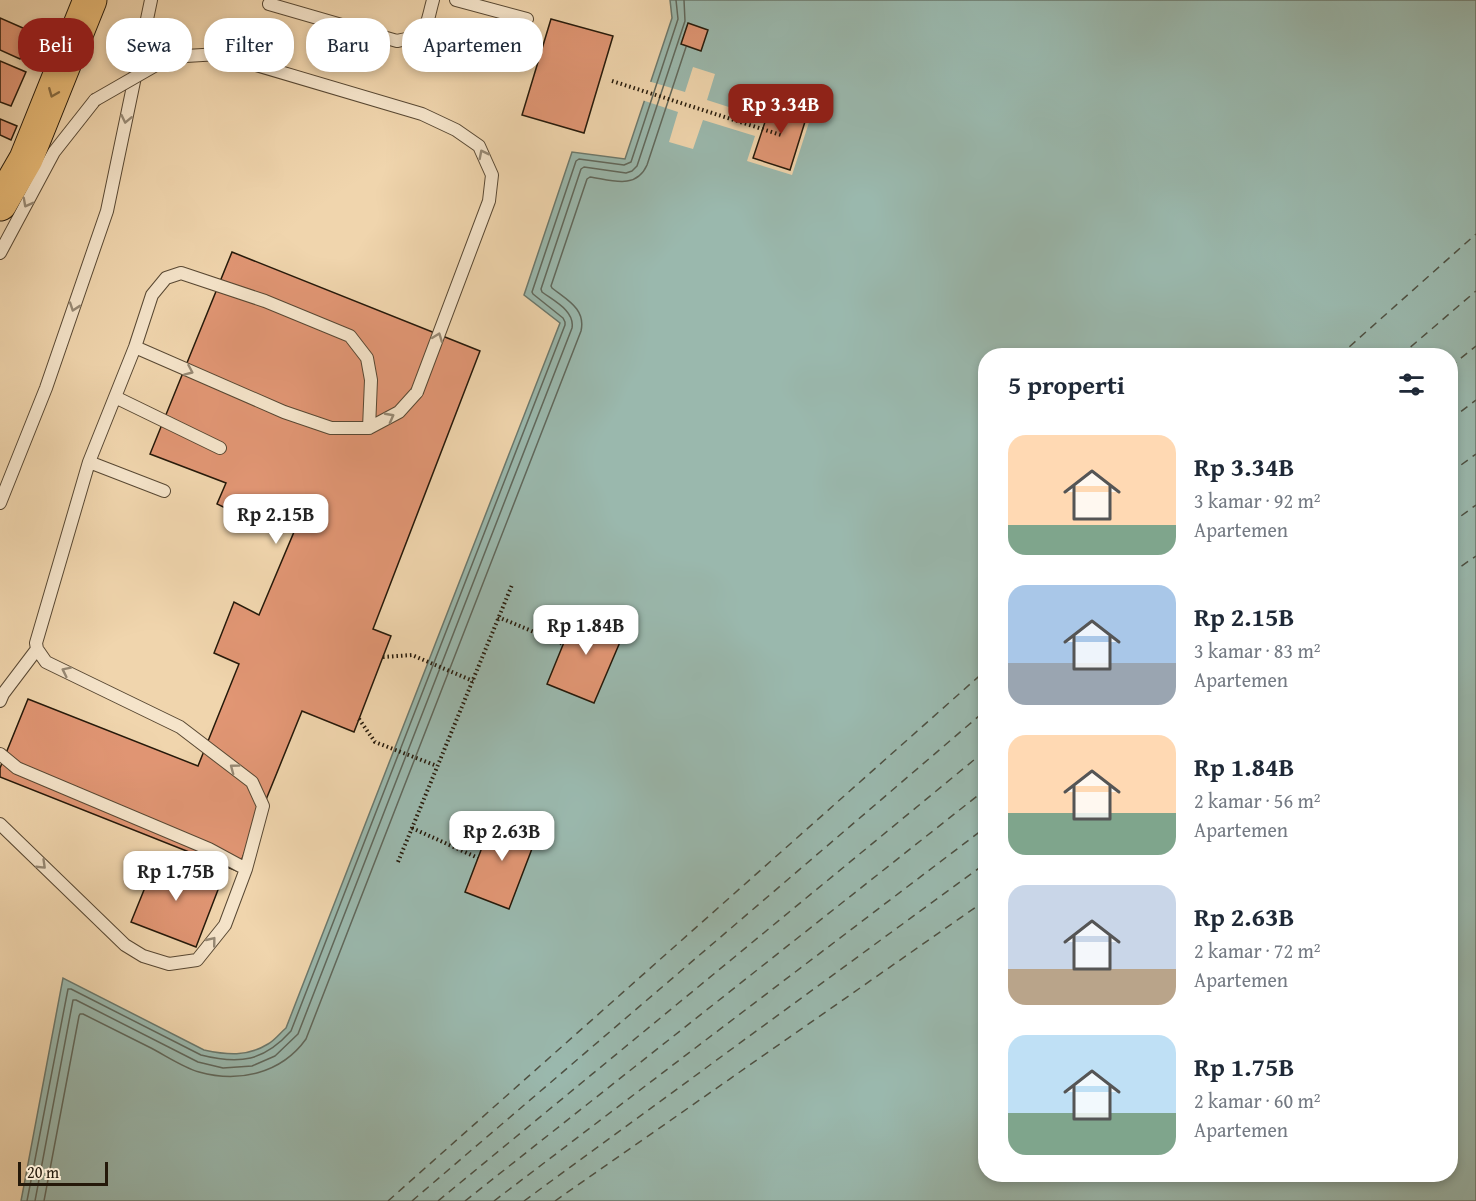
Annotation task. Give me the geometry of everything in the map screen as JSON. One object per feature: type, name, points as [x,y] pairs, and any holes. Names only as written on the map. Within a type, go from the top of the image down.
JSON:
[{"type":"highway","points":[[0,204],[26,159],[90,0]]},
{"type":"lane","points":[[0,503],[46,388],[107,211],[151,0]]},
{"type":"lane","points":[[269,4],[397,41],[414,38],[424,30],[433,0]]},
{"type":"lane","points":[[456,0],[523,18]]},
{"type":"lane","points":[[0,253],[54,152],[95,99],[156,65],[186,56],[219,54],[422,114],[456,130],[479,146],[492,175],[489,201],[417,392],[399,412],[369,428],[331,428],[284,412],[135,347]]},
{"type":"lane","points":[[0,824],[125,945],[143,956],[169,964],[197,960],[225,925],[246,869],[263,806],[252,782],[180,727],[46,662],[36,644],[89,462],[135,347],[152,295],[166,278],[181,273],[265,301],[350,336],[367,358],[371,380],[369,428]]},
{"type":"lane","points":[[115,397],[220,448]]},
{"type":"lane","points":[[89,462],[164,491]]},
{"type":"lane","points":[[0,701],[37,649]]},
{"type":"lane","points":[[0,754],[17,768],[209,849],[246,869]]},
{"type":"path","points":[[612,81],[781,135]]},
{"type":"path","points":[[398,862],[512,585]]},
{"type":"path","points":[[498,617],[563,644]]},
{"type":"path","points":[[383,657],[412,655],[473,681]]},
{"type":"path","points":[[359,719],[375,742],[437,766]]},
{"type":"path","points":[[412,828],[478,858]]},
{"type":"water","points":[[670,0],[1476,0],[1476,1201],[21,1201],[63,978],[204,1050],[229,1054],[245,1053],[271,1042],[286,1028],[560,323],[524,295],[572,152],[625,159],[672,18]]},
{"type":"pier","points":[[693,67],[715,74],[707,100],[763,118],[770,97],[813,110],[792,175],[747,161],[755,136],[703,120],[693,149],[669,142],[678,112],[642,100],[648,81],[685,92]]},
{"type":"building","points":[[0,18],[18,26],[18,58],[0,50]]},
{"type":"building","points":[[551,19],[613,36],[584,133],[522,115],[535,72],[543,72],[543,45]]},
{"type":"building","points":[[688,23],[708,30],[701,51],[681,44]]},
{"type":"building","points":[[0,61],[18,69],[18,72],[26,72],[11,106],[0,102]]},
{"type":"building","points":[[772,101],[808,112],[790,170],[753,158]]},
{"type":"building","points":[[0,119],[17,126],[11,140],[0,135]]},
{"type":"building","points":[[232,252],[480,351],[373,629],[391,636],[354,732],[302,711],[237,871],[0,777],[0,768],[28,699],[198,766],[239,664],[214,653],[234,602],[259,615],[299,520],[272,507],[261,525],[217,504],[226,483],[150,454]]},
{"type":"building","points":[[578,608],[626,628],[594,703],[547,684]]},
{"type":"building","points":[[494,816],[538,833],[509,909],[465,892]]},
{"type":"building","points":[[157,858],[221,882],[196,947],[131,922]]},
{"type":"ferry route","points":[[1348,348],[1476,234]]},
{"type":"ferry route","points":[[1409,348],[1476,291]]},
{"type":"ferry route","points":[[1458,361],[1476,346]]},
{"type":"ferry route","points":[[1458,414],[1476,400]]},
{"type":"ferry route","points":[[1458,467],[1476,454]]},
{"type":"ferry route","points":[[1458,518],[1476,505]]},
{"type":"ferry route","points":[[1458,568],[1476,556]]},
{"type":"ferry route","points":[[388,1201],[978,677]]},
{"type":"ferry route","points":[[412,1201],[978,717]]},
{"type":"ferry route","points":[[438,1201],[978,757]]},
{"type":"ferry route","points":[[465,1201],[978,795]]},
{"type":"ferry route","points":[[494,1201],[978,833]]},
{"type":"ferry route","points":[[524,1201],[978,869]]},
{"type":"ferry route","points":[[555,1201],[978,906]]}]
